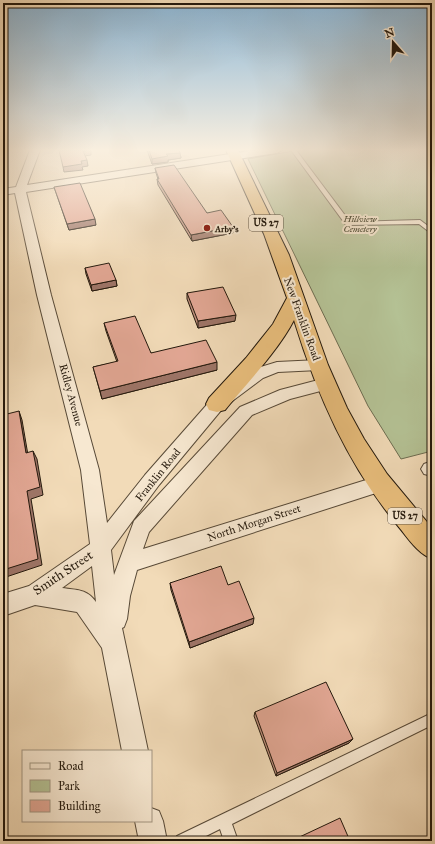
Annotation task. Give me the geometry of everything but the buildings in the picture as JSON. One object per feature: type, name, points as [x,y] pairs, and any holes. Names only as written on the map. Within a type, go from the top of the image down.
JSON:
[{"type":"highway","name":"New Franklin Road","points":[[250,189],[272,234],[322,374],[336,408],[379,484]]},
{"type":"highway","points":[[217,404],[253,363],[281,327],[296,298]]},
{"type":"highway","name":"US 27","points":[[379,484],[432,547]]},
{"type":"street","points":[[3,192],[24,189]]},
{"type":"street","name":"Ridley Avenue","points":[[20,190],[44,295],[90,470],[114,645],[135,750]]},
{"type":"street","name":"Franklin Road","points":[[100,548],[152,480],[217,404],[257,374],[277,367],[322,374]]},
{"type":"street","name":"Franklin Road","points":[[128,563],[141,527],[246,411],[286,394],[322,374]]},
{"type":"street","name":"North Morgan Street","points":[[128,563],[379,484]]},
{"type":"street","name":"Smith Street","points":[[3,605],[35,594],[100,548]]},
{"type":"street","name":"Ridley Avenue","points":[[114,645],[119,596],[128,563]]},
{"type":"street","name":"Ridley Avenue","points":[[35,594],[84,602],[114,645]]},
{"type":"street","points":[[149,822],[153,841]]},
{"type":"lane","points":[[322,189],[348,224],[420,222],[432,232]]},
{"type":"lane","points":[[182,841],[432,719]]},
{"type":"lane","points":[[224,820],[230,841]]},
{"type":"green space","name":"Hillview Cemetery","points":[[263,189],[432,189],[432,451],[401,459],[368,406]]},
{"type":"place","name":"Arby's","points":[[207,228]]}]
